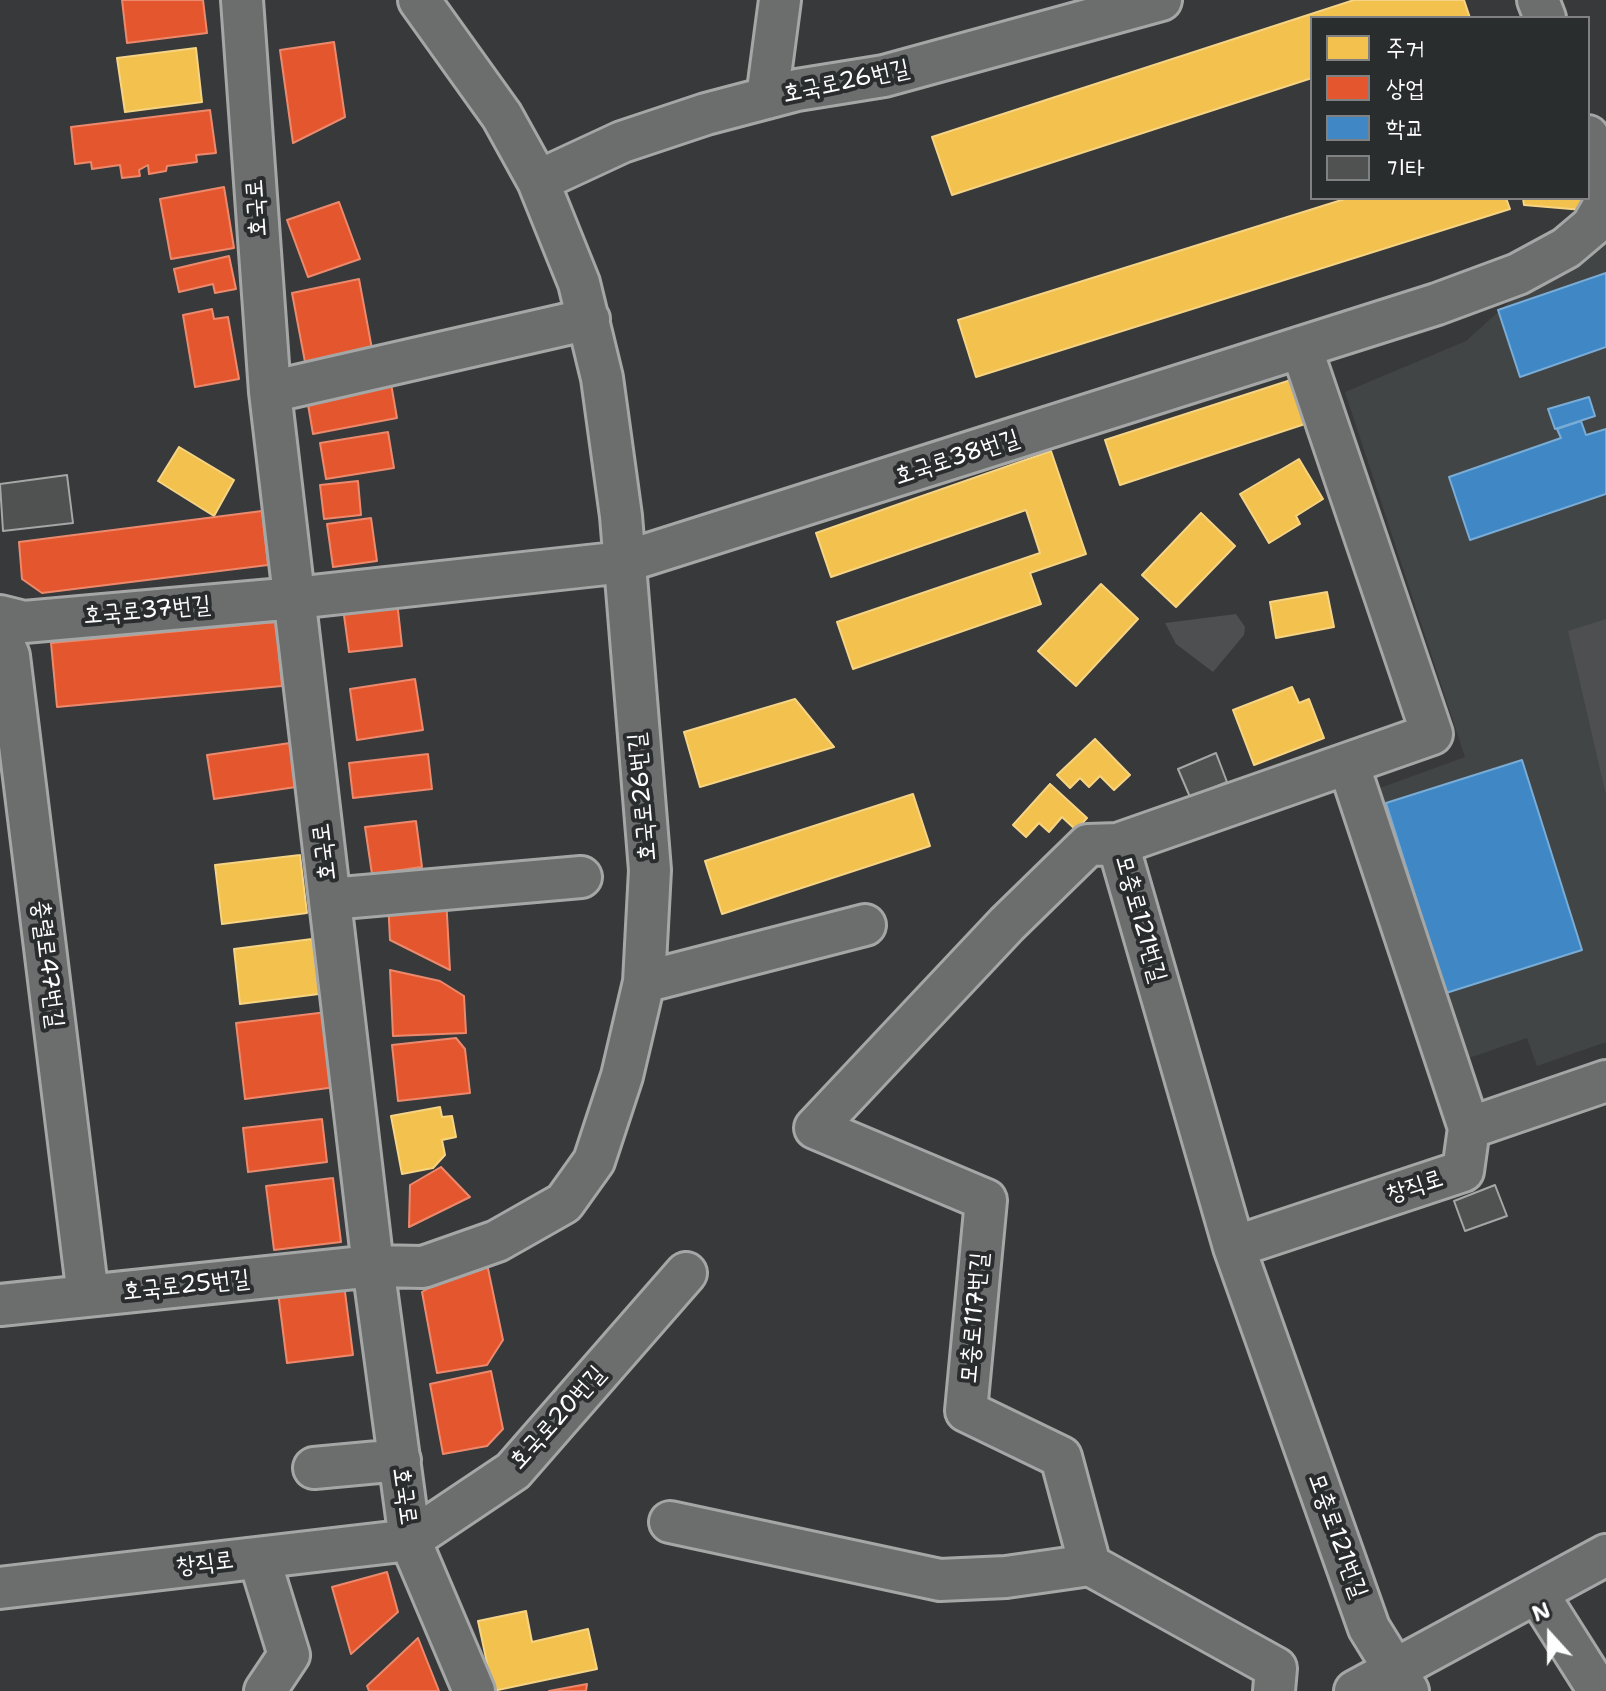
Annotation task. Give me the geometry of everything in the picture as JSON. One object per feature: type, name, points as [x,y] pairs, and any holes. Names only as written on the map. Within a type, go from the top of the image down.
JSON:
[{"type":"street","name":"호국로","points":[[242,0],[270,392],[373,1266],[410,1540],[474,1691]]},
{"type":"street","name":"호국로26번길","points":[[373,1266],[423,1267],[497,1241],[564,1203],[594,1161],[622,1076],[644,982],[650,870],[624,562],[602,378],[589,319],[579,283],[538,181],[502,116],[419,0]]},
{"type":"street","points":[[767,98],[780,0]]},
{"type":"street","name":"호국로26번길","points":[[538,181],[622,142],[767,98],[884,76],[1161,0]]},
{"type":"street","name":"호국로38번길","points":[[295,598],[624,562],[1301,347],[1518,274],[1566,248],[1592,226],[1605,203],[1603,177],[1590,141]]},
{"type":"street","points":[[270,392],[589,319]]},
{"type":"street","name":"모충로121번길","points":[[1301,347],[1432,734],[1349,766],[1118,844],[1234,1247],[1369,1628],[1402,1681]]},
{"type":"street","name":"호국로37번길","points":[[0,616],[24,622],[295,598]]},
{"type":"street","name":"충렬로47번길","points":[[0,634],[9,656],[88,1296]]},
{"type":"street","points":[[1349,766],[1469,1128],[1606,1081]]},
{"type":"street","name":"모충로117번길","points":[[1090,1565],[1061,1457],[966,1411],[986,1200],[815,1128],[1007,924],[1088,845],[1118,844]]},
{"type":"street","points":[[330,899],[581,877]]},
{"type":"street","points":[[644,982],[865,925]]},
{"type":"street","name":"창직로","points":[[1234,1247],[1463,1171],[1469,1128]]},
{"type":"street","name":"호국로25번길","points":[[0,1305],[373,1266]]},
{"type":"street","name":"호국로20번길","points":[[410,1540],[513,1471],[686,1273]]},
{"type":"street","points":[[314,1468],[400,1460]]},
{"type":"street","points":[[670,1522],[940,1580],[1006,1577],[1090,1565],[1276,1668],[1274,1691]]},
{"type":"street","name":"창직로","points":[[0,1588],[410,1540]]},
{"type":"street","points":[[1355,1691],[1402,1681],[1537,1593],[1606,1555]]},
{"type":"street","points":[[259,1558],[289,1655],[265,1691]]},
{"type":"street","points":[[1537,1593],[1599,1691]]},
{"type":"shaded area","points":[[1606,242],[1606,1042],[1537,1066],[1527,1038],[1460,1061],[1372,791],[1465,757],[1345,392],[1466,341],[1527,286]]},
{"type":"shaded area","points":[[1236,614],[1245,627],[1244,635],[1213,672],[1176,644],[1165,623]]},
{"type":"shaded area","points":[[1606,619],[1606,795],[1568,631]]},
{"type":"building: 주거","points":[[1354,0],[1464,0],[1469,16],[1310,16],[1310,79],[952,195],[932,137]]},
{"type":"building: 주거","points":[[196,48],[202,102],[125,112],[117,58]]},
{"type":"building: 주거","points":[[1342,200],[1507,200],[1510,209],[976,377],[958,320]]},
{"type":"building: 주거","points":[[1523,200],[1583,200],[1583,210],[1524,205]]},
{"type":"building: 주거","points":[[1297,378],[1311,422],[1120,485],[1105,440]]},
{"type":"building: 주거","points":[[179,447],[234,480],[214,516],[158,481]]},
{"type":"building: 주거","points":[[1051,451],[1086,554],[1030,573],[1041,604],[853,669],[837,622],[1040,553],[1026,510],[831,577],[816,533]]},
{"type":"building: 주거","points":[[1299,459],[1323,499],[1296,516],[1300,524],[1269,543],[1240,494]]},
{"type":"building: 주거","points":[[1201,513],[1235,546],[1176,607],[1142,575]]},
{"type":"building: 주거","points":[[1101,584],[1138,619],[1076,686],[1038,651]]},
{"type":"building: 주거","points":[[1327,592],[1334,627],[1276,638],[1270,602]]},
{"type":"building: 주거","points":[[1292,687],[1299,703],[1309,699],[1324,738],[1254,765],[1233,710]]},
{"type":"building: 주거","points":[[795,699],[834,747],[700,787],[684,732]]},
{"type":"building: 주거","points":[[1095,739],[1130,775],[1114,790],[1100,776],[1089,787],[1080,778],[1070,788],[1057,775]]},
{"type":"building: 주거","points":[[1050,784],[1087,818],[1076,830],[1062,817],[1049,832],[1039,823],[1026,837],[1013,825]]},
{"type":"building: 주거","points":[[913,794],[930,846],[722,914],[705,861]]},
{"type":"building: 주거","points":[[300,855],[307,913],[222,924],[215,865]]},
{"type":"building: 주거","points":[[312,939],[319,994],[240,1004],[234,949]]},
{"type":"building: 주거","points":[[440,1107],[442,1117],[452,1116],[456,1137],[442,1140],[445,1155],[433,1168],[402,1174],[391,1116]]},
{"type":"building: 주거","points":[[526,1611],[532,1642],[588,1629],[597,1669],[493,1691],[478,1621]]},
{"type":"building: 상업","points":[[122,0],[203,0],[207,33],[127,43]]},
{"type":"building: 상업","points":[[334,42],[345,117],[293,143],[280,50]]},
{"type":"building: 상업","points":[[210,110],[216,153],[196,155],[197,162],[167,166],[166,171],[149,174],[148,165],[139,170],[140,176],[122,178],[120,165],[92,169],[91,162],[75,164],[71,127]]},
{"type":"building: 상업","points":[[224,187],[234,248],[171,259],[160,199]]},
{"type":"building: 상업","points":[[339,202],[360,259],[308,277],[287,220]]},
{"type":"building: 상업","points":[[229,256],[236,289],[215,293],[213,284],[179,292],[174,269]]},
{"type":"building: 상업","points":[[359,279],[372,349],[305,362],[292,293]]},
{"type":"building: 상업","points":[[212,309],[214,319],[228,317],[239,379],[195,387],[183,315]]},
{"type":"building: 상업","points":[[389,372],[397,418],[313,434],[305,387]]},
{"type":"building: 상업","points":[[388,432],[394,468],[326,479],[320,443]]},
{"type":"building: 상업","points":[[358,481],[361,515],[324,519],[320,485]]},
{"type":"building: 상업","points":[[262,511],[268,565],[42,593],[22,579],[19,542]]},
{"type":"building: 상업","points":[[371,518],[377,561],[333,567],[327,524]]},
{"type":"building: 상업","points":[[397,601],[402,646],[349,652],[343,608]]},
{"type":"building: 상업","points":[[276,622],[282,686],[57,707],[51,643]]},
{"type":"building: 상업","points":[[415,679],[423,730],[357,740],[350,689]]},
{"type":"building: 상업","points":[[290,743],[296,787],[214,799],[207,755]]},
{"type":"building: 상업","points":[[428,754],[432,789],[353,798],[349,763]]},
{"type":"building: 상업","points":[[416,821],[422,867],[372,874],[365,827]]},
{"type":"building: 상업","points":[[446,897],[450,970],[390,940],[388,900]]},
{"type":"building: 상업","points":[[390,970],[440,981],[464,996],[466,1033],[393,1036]]},
{"type":"building: 상업","points":[[327,1012],[336,1087],[245,1099],[236,1023]]},
{"type":"building: 상업","points":[[456,1038],[465,1049],[470,1093],[398,1101],[392,1045]]},
{"type":"building: 상업","points":[[322,1119],[327,1162],[248,1172],[243,1128]]},
{"type":"building: 상업","points":[[441,1167],[470,1197],[409,1227],[410,1185]]},
{"type":"building: 상업","points":[[333,1178],[341,1242],[274,1250],[266,1186]]},
{"type":"building: 상업","points":[[486,1259],[503,1340],[487,1365],[437,1373],[422,1292],[470,1263]]},
{"type":"building: 상업","points":[[344,1284],[353,1355],[287,1363],[278,1292]]},
{"type":"building: 상업","points":[[491,1371],[503,1429],[487,1446],[443,1454],[430,1384]]},
{"type":"building: 상업","points":[[387,1572],[398,1612],[351,1654],[332,1587]]},
{"type":"building: 상업","points":[[418,1638],[439,1691],[369,1691],[367,1686]]},
{"type":"building: 상업","points":[[587,1684],[586,1691],[549,1691]]},
{"type":"building: 학교","points":[[1606,273],[1606,347],[1520,377],[1498,310]]},
{"type":"building: 학교","points":[[1589,397],[1595,416],[1555,429],[1548,409]]},
{"type":"building: 학교","points":[[1581,421],[1586,435],[1606,429],[1606,494],[1470,540],[1449,477],[1561,438],[1557,429]]},
{"type":"building: 학교","points":[[1522,760],[1582,950],[1446,993],[1386,803]]},
{"type":"building: 기타","points":[[67,475],[73,523],[3,531],[0,484]]},
{"type":"building: 기타","points":[[1216,753],[1227,782],[1190,797],[1178,769]]},
{"type":"building: 기타","points":[[1495,1185],[1507,1216],[1465,1231],[1454,1201]]}]
